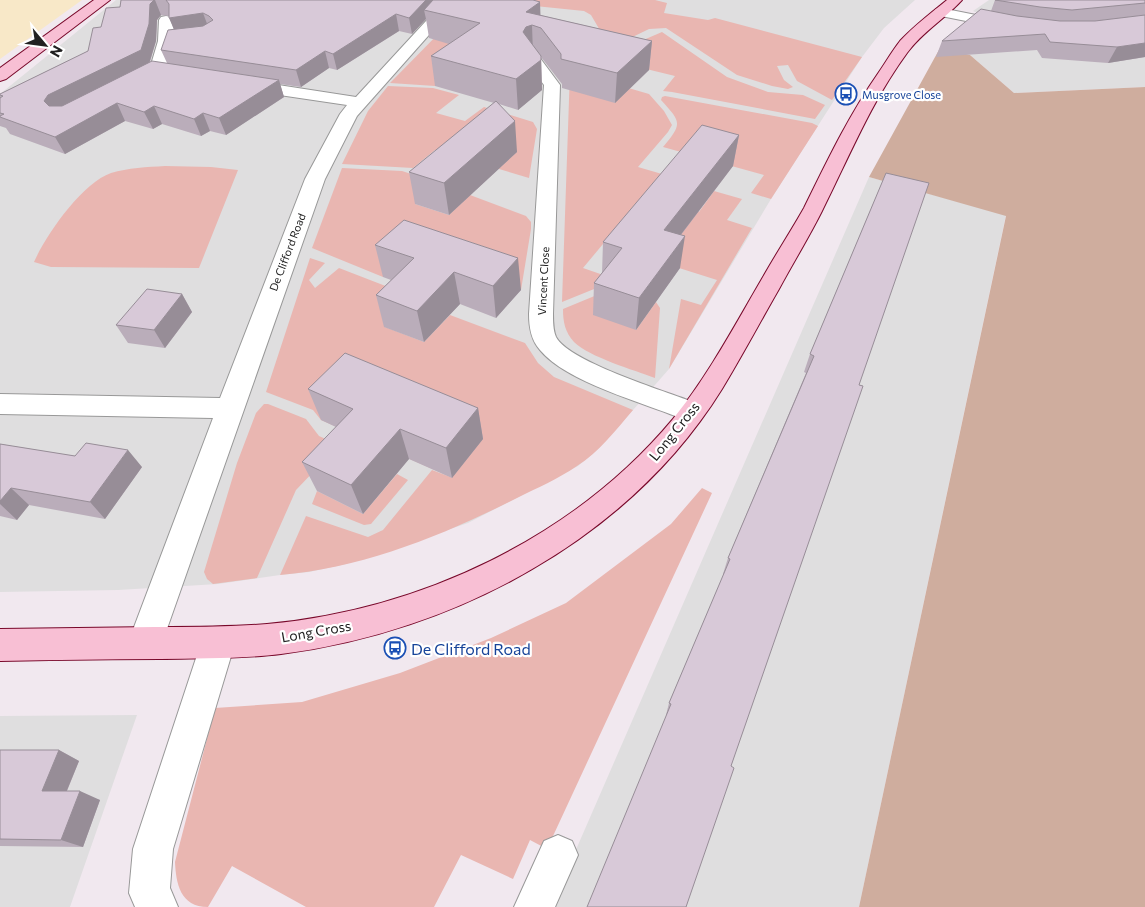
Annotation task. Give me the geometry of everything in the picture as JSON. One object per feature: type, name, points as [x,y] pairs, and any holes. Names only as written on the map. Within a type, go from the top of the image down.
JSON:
[{"type":"street","points":[[0,76],[102,0]]},
{"type":"street","name":"De Clifford Road","points":[[145,643],[229,408],[315,179],[349,114],[358,102],[442,14],[445,6],[442,0]]},
{"type":"street","points":[[948,6],[1021,28]]},
{"type":"street","name":"Long Cross","points":[[0,645],[218,642],[300,635],[374,620],[425,604],[481,582],[533,554],[582,521],[615,495],[670,440],[692,412],[723,364],[810,214],[851,128],[868,99],[906,44],[948,6]]},
{"type":"street","points":[[157,71],[166,41],[166,20]]},
{"type":"street","points":[[166,41],[183,39]]},
{"type":"street","name":"Vincent Close","points":[[534,61],[552,85],[541,314],[546,342],[562,357],[589,371],[692,412]]},
{"type":"street","points":[[116,92],[157,71],[176,74]]},
{"type":"street","points":[[234,83],[358,102]]},
{"type":"street","points":[[0,404],[229,408]]},
{"type":"street","points":[[158,907],[149,893],[153,849],[218,642]]},
{"type":"street","points":[[534,907],[558,855]]},
{"type":"shaded area","points":[[0,0],[82,0],[0,59]]},
{"type":"shaded area","points":[[116,0],[915,0],[884,28],[862,57],[771,199],[669,369],[598,449],[578,466],[468,523],[346,564],[309,572],[218,584],[118,590],[0,592],[0,94]]},
{"type":"shaded area","points":[[515,0],[655,0],[667,3],[664,13],[708,20],[715,18],[862,57],[832,100],[797,81],[788,65],[777,66],[784,80],[793,87],[788,89],[772,86],[737,75],[666,28],[649,29],[616,45],[608,44],[591,15],[584,11],[535,6]]},
{"type":"shaded area","points":[[989,0],[1145,0],[1145,87],[1014,93],[970,55],[940,48],[982,15],[973,11]]},
{"type":"shaded area","points":[[447,25],[454,72],[435,86],[390,83]]},
{"type":"shaded area","points":[[662,32],[727,77],[768,92],[803,95],[825,105],[815,119],[663,91],[675,76],[593,56],[620,50]]},
{"type":"shaded area","points":[[940,48],[970,55],[1014,93],[1145,87],[1145,907],[859,907],[1006,216],[869,177]]},
{"type":"shaded area","points":[[570,71],[649,94],[664,111],[672,125],[638,167],[679,179],[699,212],[714,191],[742,199],[727,220],[752,228],[669,369],[681,299],[701,305],[717,280],[603,244],[583,268],[609,277],[604,285],[562,302]]},
{"type":"shaded area","points":[[388,86],[433,88],[459,95],[436,113],[465,121],[484,107],[533,122],[537,129],[529,178],[435,150],[413,168],[342,164],[368,111]]},
{"type":"shaded area","points":[[665,96],[812,123],[818,126],[771,199],[751,193],[764,175],[663,147],[674,133],[677,123],[673,113],[661,100]]},
{"type":"shaded area","points":[[144,167],[211,167],[238,170],[199,268],[51,267],[34,262],[47,238],[66,211],[88,187],[111,173]]},
{"type":"shaded area","points":[[342,168],[402,171],[439,183],[415,204],[449,215],[470,195],[526,216],[531,222],[531,229],[521,290],[411,252],[383,277],[312,248]]},
{"type":"shaded area","points":[[869,177],[1006,215],[859,907],[551,907]]},
{"type":"shaded area","points":[[310,258],[325,263],[309,280],[315,288],[339,268],[414,297],[385,327],[424,342],[450,315],[525,343],[538,363],[554,377],[633,410],[593,454],[570,471],[489,512],[402,548],[342,565],[280,575],[306,516],[368,537],[383,530],[432,470],[453,478],[321,420],[313,410],[266,392]]},
{"type":"shaded area","points":[[609,290],[636,330],[656,302],[660,308],[655,378],[590,353],[574,342],[568,334],[564,323],[563,309]]},
{"type":"shaded area","points":[[264,404],[306,419],[319,436],[339,445],[296,490],[257,578],[213,584],[207,579],[204,572],[237,463],[256,413]]},
{"type":"shaded area","points":[[397,474],[408,480],[371,524],[364,525],[312,504],[317,491],[363,514]]},
{"type":"shaded area","points":[[702,488],[712,493],[547,849],[530,840],[513,879],[461,855],[434,907],[306,907],[232,866],[208,907],[191,903],[181,892],[178,885],[175,862],[215,708],[302,702],[400,673],[491,638],[566,603],[671,524]]},
{"type":"shaded area","points":[[137,715],[70,907],[0,907],[0,716]]},
{"type":"building","points":[[121,0],[154,0],[150,4],[149,24],[141,50],[48,95],[44,101],[49,106],[62,106],[152,61],[279,80],[219,118],[203,113],[194,119],[154,106],[144,112],[117,103],[55,137],[0,117],[4,114],[0,113],[0,98],[3,96],[0,94],[88,51],[93,28],[101,27],[106,8],[120,7]]},
{"type":"building","points":[[166,0],[426,0],[409,18],[396,14],[333,54],[325,51],[296,70],[161,50],[168,30],[203,26],[213,20],[203,13],[169,18],[169,4]]},
{"type":"building","points":[[433,0],[533,0],[540,2],[526,12],[652,41],[617,73],[561,59],[561,54],[541,28],[532,25],[526,27],[523,32],[541,56],[541,60],[516,79],[431,56],[480,23],[424,10]]},
{"type":"building","points":[[995,0],[1145,0],[1145,3],[1072,10]]},
{"type":"building","points":[[981,9],[1017,16],[1060,21],[1095,21],[1145,15],[1145,43],[1117,47],[1050,42],[1045,34],[942,41]]},
{"type":"building","points":[[496,101],[515,121],[444,183],[409,172]]},
{"type":"building","points":[[702,125],[739,135],[664,230],[685,236],[639,298],[594,283],[622,248],[603,242]]},
{"type":"building","points":[[886,173],[929,183],[859,385],[863,386],[731,766],[734,768],[686,907],[587,907],[671,704],[669,703],[730,559],[728,558],[814,356],[810,354]]},
{"type":"building","points":[[404,220],[518,258],[493,286],[454,272],[417,311],[376,295],[414,258],[375,245]]},
{"type":"building","points":[[147,289],[182,294],[154,330],[116,325]]},
{"type":"building","points":[[345,353],[478,408],[446,448],[400,429],[351,485],[302,462],[353,409],[308,389]]},
{"type":"building","points":[[86,443],[128,450],[90,502],[11,488],[0,501],[0,444],[75,456]]},
{"type":"building","points":[[0,750],[59,750],[42,791],[80,791],[61,840],[0,839]]},
{"type":"place","name":"Musgrove Close","points":[[846,94]]},
{"type":"place","name":"De Clifford Road","points":[[395,648]]}]
